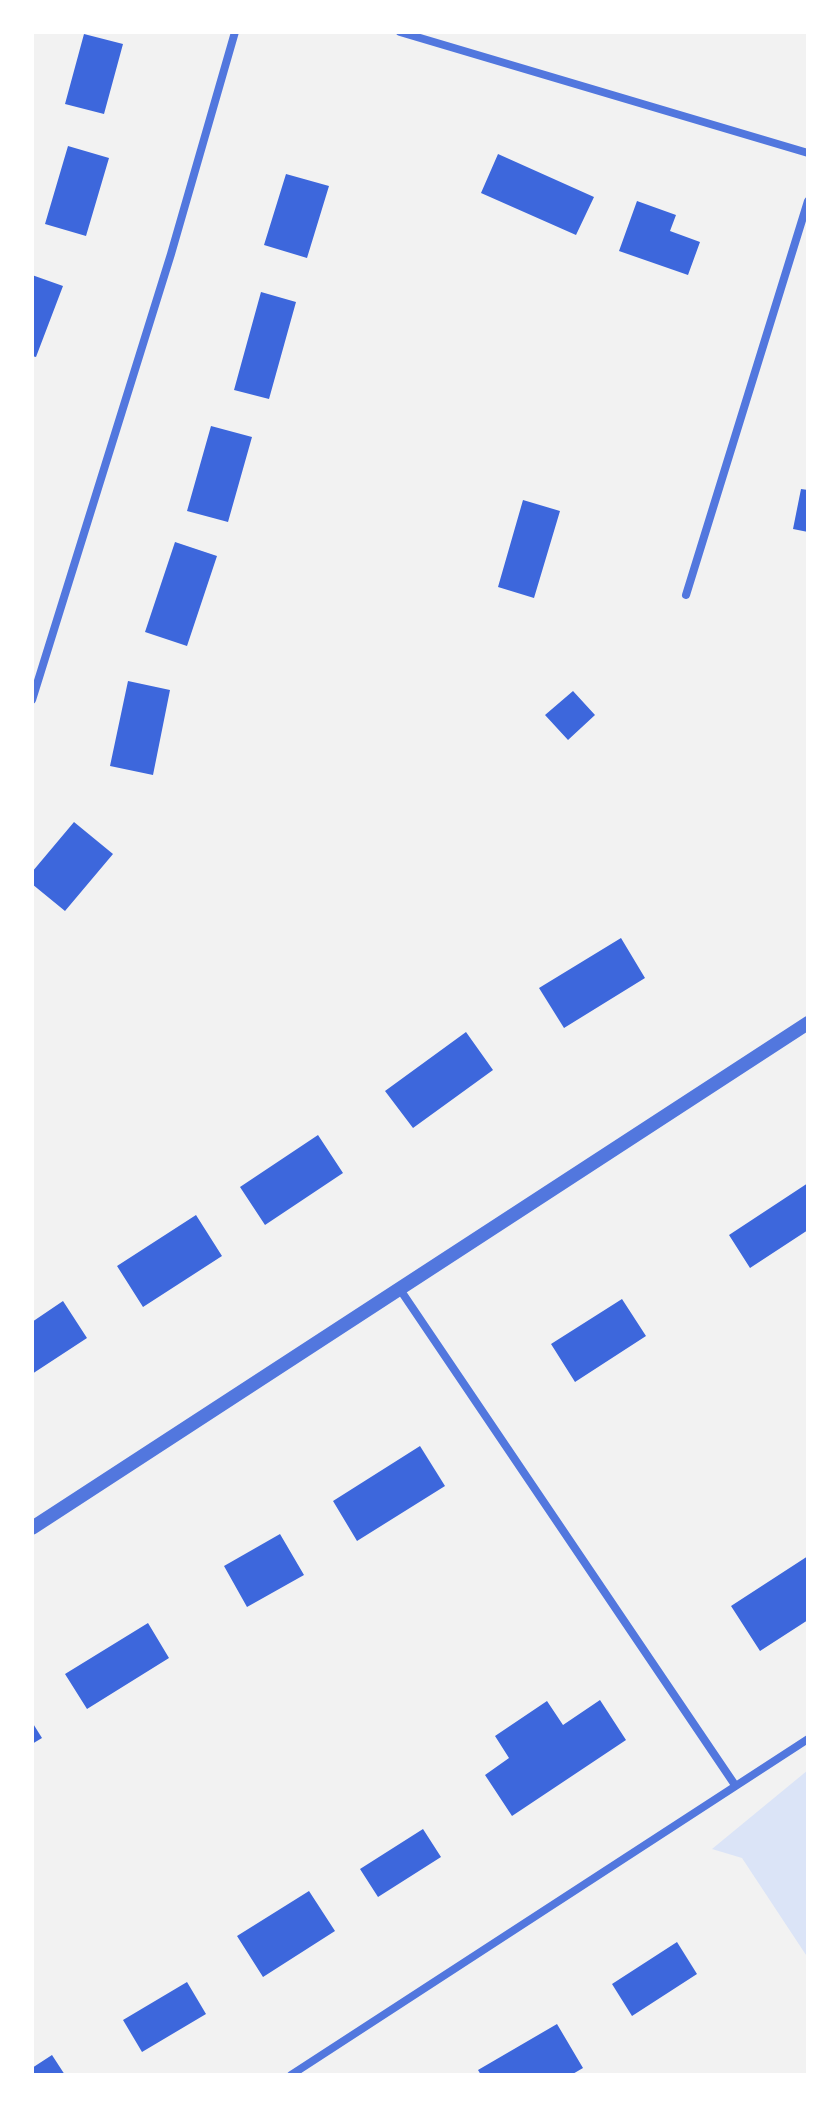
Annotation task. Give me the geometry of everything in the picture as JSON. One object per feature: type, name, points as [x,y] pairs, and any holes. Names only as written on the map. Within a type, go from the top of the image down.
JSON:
[{"type":"street","points":[[32,700],[171,254],[235,32]]},
{"type":"street","points":[[400,32],[808,153]]},
{"type":"street","points":[[686,595],[808,201]]},
{"type":"street","points":[[32,1528],[808,1023]]},
{"type":"street","points":[[399,1288],[735,1785]]},
{"type":"street","points":[[291,2075],[808,1739]]},
{"type":"shaded area","points":[[808,1770],[808,1958],[742,1858],[712,1849]]},
{"type":"building","points":[[84,34],[123,44],[104,114],[65,104]]},
{"type":"building","points":[[68,146],[109,158],[86,236],[45,224]]},
{"type":"building","points":[[498,154],[594,197],[576,235],[481,193]]},
{"type":"building","points":[[286,174],[329,186],[307,258],[264,245]]},
{"type":"building","points":[[637,201],[676,215],[670,231],[700,242],[688,275],[619,251]]},
{"type":"building","points":[[32,275],[63,286],[36,357],[32,356]]},
{"type":"building","points":[[261,292],[296,302],[269,399],[234,390]]},
{"type":"building","points":[[211,426],[252,437],[228,522],[187,511]]},
{"type":"building","points":[[801,489],[808,490],[808,532],[793,529]]},
{"type":"building","points":[[523,500],[560,511],[534,598],[498,587]]},
{"type":"building","points":[[175,542],[217,556],[187,646],[145,632]]},
{"type":"building","points":[[128,681],[170,690],[153,775],[110,766]]},
{"type":"building","points":[[573,691],[595,715],[568,740],[545,715]]},
{"type":"building","points":[[74,822],[113,854],[65,911],[32,884],[32,872]]},
{"type":"building","points":[[621,938],[645,978],[564,1028],[539,988]]},
{"type":"building","points":[[466,1032],[493,1070],[413,1128],[385,1091]]},
{"type":"building","points":[[318,1135],[343,1173],[265,1225],[240,1187]]},
{"type":"building","points":[[808,1183],[808,1230],[750,1268],[729,1235]]},
{"type":"building","points":[[196,1215],[222,1256],[143,1307],[117,1266]]},
{"type":"building","points":[[622,1299],[646,1336],[575,1382],[551,1344]]},
{"type":"building","points":[[63,1301],[87,1338],[32,1374],[32,1322]]},
{"type":"building","points":[[420,1446],[445,1486],[357,1541],[333,1501]]},
{"type":"building","points":[[280,1534],[304,1575],[247,1607],[224,1566]]},
{"type":"building","points":[[808,1556],[808,1620],[760,1651],[731,1606]]},
{"type":"building","points":[[148,1623],[169,1658],[87,1709],[65,1674]]},
{"type":"building","points":[[600,1700],[626,1740],[512,1816],[485,1775],[509,1758],[495,1736],[547,1701],[563,1725]]},
{"type":"building","points":[[32,1722],[42,1738],[32,1744]]},
{"type":"building","points":[[423,1829],[441,1857],[378,1897],[360,1869]]},
{"type":"building","points":[[309,1891],[335,1931],[263,1977],[237,1936]]},
{"type":"building","points":[[677,1942],[697,1974],[632,2016],[612,1984]]},
{"type":"building","points":[[187,1982],[206,2014],[142,2052],[123,2020]]},
{"type":"building","points":[[557,2024],[583,2068],[571,2075],[481,2075],[478,2070]]},
{"type":"building","points":[[52,2055],[65,2075],[32,2075],[32,2068]]}]
